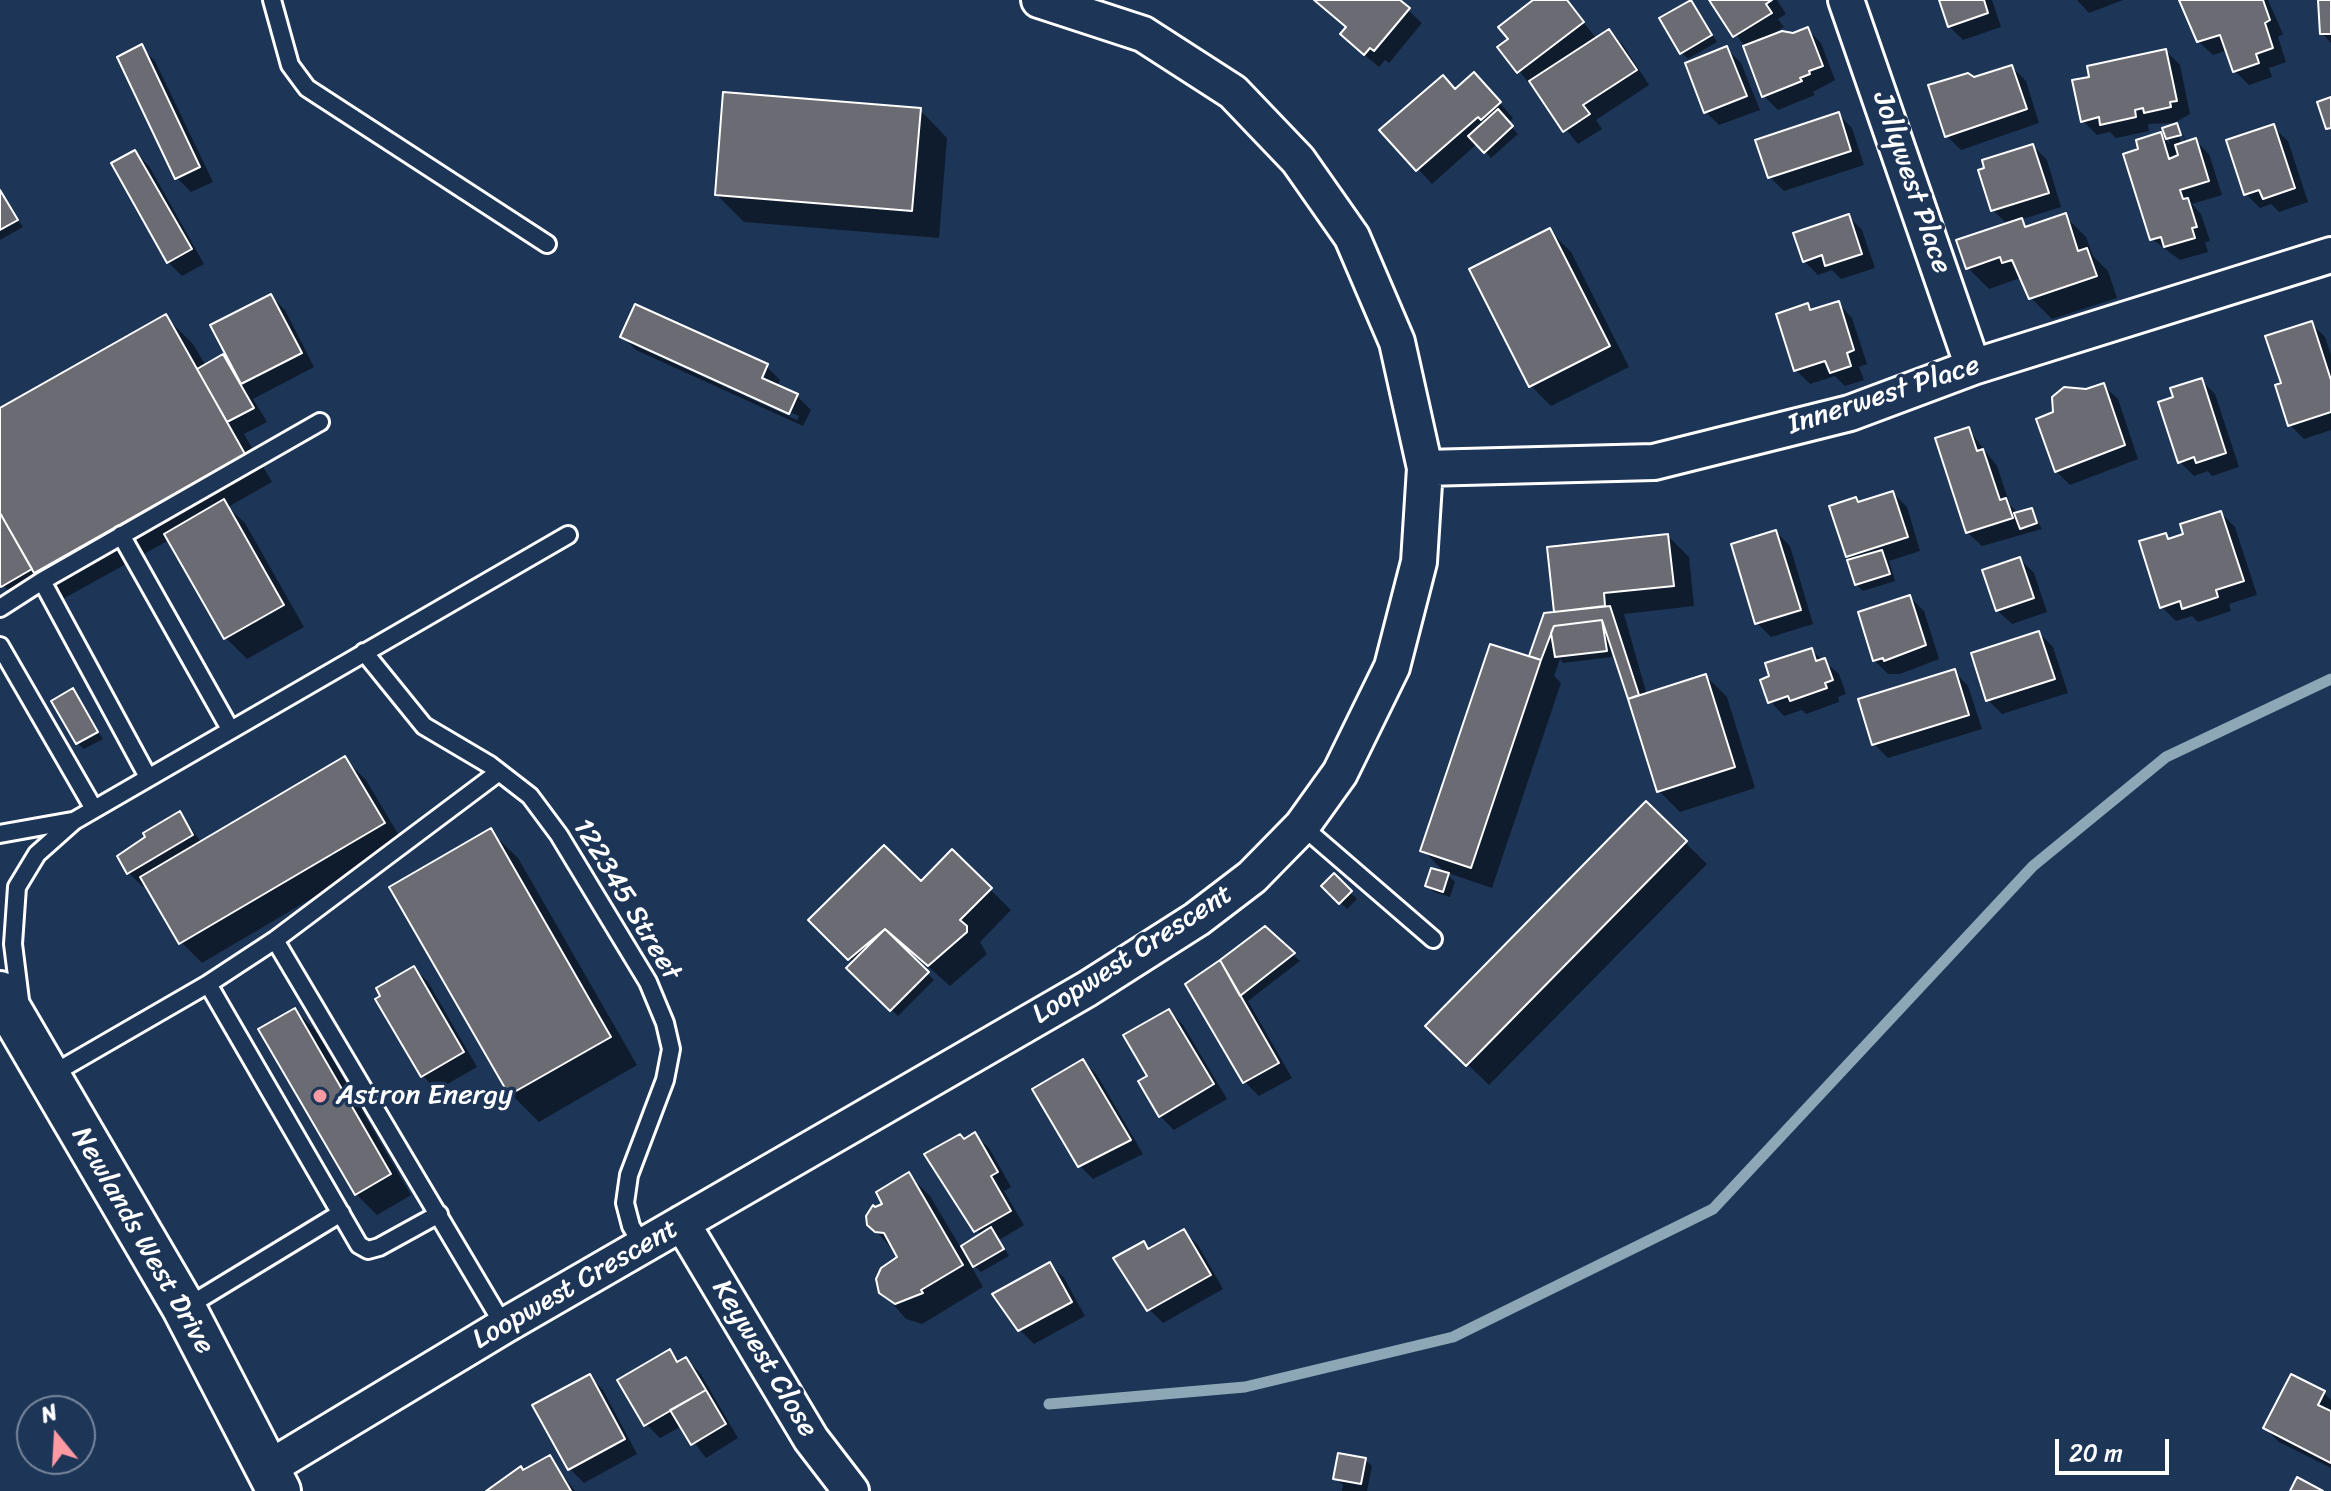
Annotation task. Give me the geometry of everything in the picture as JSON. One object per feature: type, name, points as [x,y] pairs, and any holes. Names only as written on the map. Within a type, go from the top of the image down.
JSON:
[{"type":"street","name":"Loopwest Crescent","points":[[273,1480],[504,1326],[1087,989],[1197,919],[1252,877],[1302,826],[1340,773],[1392,667],[1419,562],[1425,468],[1397,342],[1352,237],[1298,160],[1233,92],[1143,34],[1039,0]]},
{"type":"street","name":"Jollywest Place","points":[[1846,0],[1973,367]]},
{"type":"street","name":"Innerwest Place","points":[[1425,468],[1654,462],[1850,413],[1973,367],[2331,255]]},
{"type":"street","name":"Newlands West Drive","points":[[0,993],[184,1308],[273,1480]]},
{"type":"street","name":"Keywest Close","points":[[682,1223],[811,1439],[851,1491]]},
{"type":"lane","points":[[272,0],[290,65],[307,88],[547,244]]},
{"type":"lane","points":[[0,608],[320,422]]},
{"type":"lane","points":[[121,535],[230,729]]},
{"type":"lane","points":[[26,1037],[13,944],[17,887],[37,854],[74,821],[568,535]]},
{"type":"lane","points":[[42,581],[148,777]]},
{"type":"lane","points":[[0,646],[94,809]]},
{"type":"lane","name":"122345 Street","points":[[364,652],[424,726],[499,772],[530,796],[559,835],[648,982],[665,1023],[671,1049],[665,1080],[637,1146],[625,1203],[631,1226],[643,1246]]},
{"type":"lane","points":[[47,1077],[208,984],[275,940],[499,772]]},
{"type":"lane","points":[[0,834],[74,821]]},
{"type":"lane","points":[[1302,826],[1433,939]]},
{"type":"lane","points":[[275,940],[504,1326]]},
{"type":"lane","points":[[208,984],[359,1245],[368,1250],[439,1214]]},
{"type":"lane","points":[[184,1308],[341,1213]]},
{"type":"building","points":[[1314,0],[1400,0],[1410,8],[1374,51],[1370,48],[1364,55],[1340,34],[1346,27]]},
{"type":"building","points":[[1533,0],[1567,0],[1584,22],[1517,73],[1497,47],[1508,39],[1498,27]]},
{"type":"building","points":[[1691,0],[1712,35],[1680,54],[1659,18]]},
{"type":"building","points":[[1709,0],[1772,0],[1766,4],[1772,13],[1733,37]]},
{"type":"building","points":[[1939,0],[1984,0],[1988,13],[1948,27]]},
{"type":"building","points":[[2179,0],[2263,0],[2270,20],[2265,23],[2273,48],[2256,54],[2259,63],[2233,72],[2220,35],[2197,42]]},
{"type":"building","points":[[2318,0],[2331,0],[2331,34],[2320,34]]},
{"type":"building","points":[[1808,27],[1823,66],[1809,71],[1810,74],[1800,78],[1802,81],[1762,97],[1743,46],[1782,31],[1793,33]]},
{"type":"building","points":[[1609,29],[1637,70],[1583,105],[1590,114],[1563,132],[1529,81]]},
{"type":"building","points":[[142,44],[200,167],[175,179],[117,57]]},
{"type":"building","points":[[1727,46],[1747,96],[1704,113],[1685,63]]},
{"type":"building","points":[[2166,49],[2177,101],[2170,102],[2171,107],[2144,113],[2143,108],[2135,110],[2136,117],[2100,125],[2099,117],[2081,122],[2072,80],[2089,77],[2087,66]]},
{"type":"building","points":[[2012,65],[2027,109],[1945,137],[1928,85],[1968,73],[1974,77]]},
{"type":"building","points":[[1474,72],[1501,102],[1481,120],[1478,117],[1416,171],[1379,130],[1443,75],[1455,89]]},
{"type":"building","points":[[723,92],[921,108],[912,211],[715,195]]},
{"type":"building","points":[[2331,97],[2331,128],[2326,129],[2317,102]]},
{"type":"building","points":[[1498,109],[1513,126],[1484,153],[1468,136]]},
{"type":"building","points":[[1839,112],[1851,151],[1768,178],[1755,140]]},
{"type":"building","points":[[2177,123],[2181,135],[2166,139],[2162,128]]},
{"type":"building","points":[[2274,124],[2295,188],[2263,199],[2259,190],[2244,195],[2226,140]]},
{"type":"building","points":[[2161,132],[2169,159],[2178,155],[2175,145],[2196,138],[2209,181],[2180,190],[2183,199],[2188,198],[2197,227],[2192,228],[2195,238],[2164,247],[2161,237],[2150,240],[2123,154],[2138,149],[2136,140]]},
{"type":"building","points":[[2033,144],[2049,193],[1991,211],[1978,170],[1984,168],[1982,160]]},
{"type":"building","points":[[135,150],[192,249],[167,263],[111,163]]},
{"type":"building","points":[[0,190],[18,220],[0,230]]},
{"type":"building","points":[[2066,213],[2078,251],[2087,248],[2097,276],[2029,299],[2012,260],[2002,263],[2000,257],[1966,269],[1956,240],[2022,218],[2025,227]]},
{"type":"building","points":[[1849,214],[1862,254],[1825,266],[1822,255],[1803,262],[1793,233]]},
{"type":"building","points":[[1550,228],[1610,346],[1529,387],[1469,269]]},
{"type":"building","points":[[271,294],[302,353],[241,384],[210,325]]},
{"type":"building","points":[[1839,301],[1854,350],[1847,353],[1851,366],[1830,373],[1825,361],[1794,371],[1776,314],[1808,303],[1810,310]]},
{"type":"building","points":[[635,304],[768,364],[762,378],[798,394],[789,414],[620,337]]},
{"type":"building","points":[[166,314],[245,454],[34,573],[0,513],[0,408]]},
{"type":"building","points":[[2312,321],[2331,380],[2331,412],[2288,426],[2275,385],[2281,383],[2265,336]]},
{"type":"building","points":[[223,354],[254,408],[227,422],[197,369]]},
{"type":"building","points":[[2202,378],[2226,453],[2196,463],[2194,457],[2178,463],[2158,402],[2173,397],[2170,388]]},
{"type":"building","points":[[2104,383],[2125,445],[2055,472],[2036,419],[2053,412],[2052,397],[2064,387],[2086,389]]},
{"type":"building","points":[[1969,427],[1977,451],[1983,449],[2000,500],[2006,498],[2013,518],[1966,533],[1935,438]]},
{"type":"building","points":[[1893,491],[1908,537],[1846,557],[1829,506],[1856,497],[1858,502]]},
{"type":"building","points":[[224,499],[284,605],[224,639],[164,534]]},
{"type":"building","points":[[2032,508],[2037,523],[2020,529],[2014,513]]},
{"type":"building","points":[[2221,511],[2244,581],[2216,590],[2218,597],[2182,609],[2180,601],[2160,608],[2139,541],[2166,533],[2168,539],[2183,534],[2180,524]]},
{"type":"building","points":[[0,513],[32,569],[1,587],[0,585]]},
{"type":"building","points":[[1776,530],[1801,610],[1755,624],[1731,544]]},
{"type":"building","points":[[1668,534],[1674,586],[1604,593],[1605,606],[1554,612],[1547,547]]},
{"type":"building","points":[[1882,550],[1890,574],[1855,585],[1847,560]]},
{"type":"building","points":[[2020,557],[2034,598],[1996,611],[1982,570]]},
{"type":"building","points":[[1910,595],[1926,645],[1884,661],[1883,658],[1873,661],[1858,612]]},
{"type":"building","points":[[1610,606],[1639,695],[1628,699],[1602,620],[1554,626],[1541,660],[1529,656],[1544,613]]},
{"type":"building","points":[[1602,620],[1607,651],[1555,657],[1551,633],[1554,626]]},
{"type":"building","points":[[2039,631],[2055,679],[1986,701],[1971,653]]},
{"type":"building","points":[[1490,644],[1541,660],[1471,868],[1420,851]]},
{"type":"building","points":[[1812,648],[1816,661],[1825,658],[1833,680],[1825,683],[1827,688],[1790,701],[1788,696],[1768,703],[1760,680],[1769,676],[1765,663]]},
{"type":"building","points":[[1955,669],[1969,715],[1872,745],[1858,699]]},
{"type":"building","points":[[1706,674],[1735,767],[1657,792],[1628,699]]},
{"type":"building","points":[[73,688],[98,732],[76,744],[51,701]]},
{"type":"building","points":[[345,756],[385,823],[179,944],[140,877]]},
{"type":"building","points":[[1646,801],[1687,841],[1466,1066],[1425,1026]]},
{"type":"building","points":[[180,811],[193,835],[127,874],[117,856],[145,837],[143,833]]},
{"type":"building","points":[[491,828],[611,1037],[509,1095],[389,887]]},
{"type":"building","points":[[884,845],[921,881],[952,849],[992,888],[960,920],[967,926],[967,932],[928,966],[885,929],[848,960],[808,920]]},
{"type":"building","points":[[1431,868],[1449,873],[1443,892],[1425,886]]},
{"type":"building","points":[[1334,873],[1352,891],[1339,904],[1321,886]]},
{"type":"building","points":[[1265,926],[1295,953],[1240,996],[1220,960]]},
{"type":"building","points":[[885,929],[929,972],[890,1011],[846,968]]},
{"type":"building","points":[[1220,960],[1279,1063],[1243,1083],[1185,984]]},
{"type":"building","points":[[414,966],[464,1052],[421,1077],[375,999],[380,996],[376,988]]},
{"type":"building","points":[[295,1008],[391,1174],[355,1195],[258,1029]]},
{"type":"building","points":[[1169,1009],[1214,1084],[1159,1117],[1138,1081],[1147,1076],[1123,1035]]},
{"type":"building","points":[[1083,1059],[1131,1140],[1078,1167],[1032,1089]]},
{"type":"building","points":[[975,1132],[998,1172],[991,1176],[1011,1211],[974,1232],[924,1154],[960,1134],[964,1139]]},
{"type":"building","points":[[909,1172],[963,1265],[921,1290],[923,1293],[895,1304],[879,1293],[876,1279],[881,1268],[897,1257],[884,1233],[875,1232],[867,1225],[866,1216],[873,1205],[882,1204],[876,1192]]},
{"type":"building","points":[[991,1227],[1004,1249],[973,1267],[961,1246]]},
{"type":"building","points":[[1184,1229],[1211,1275],[1147,1311],[1113,1258],[1144,1241],[1148,1249]]},
{"type":"building","points":[[1050,1262],[1072,1302],[1018,1331],[992,1294]]},
{"type":"building","points":[[670,1349],[677,1362],[686,1357],[706,1390],[644,1426],[617,1380]]},
{"type":"building","points":[[590,1374],[625,1439],[568,1470],[532,1405]]},
{"type":"building","points":[[2291,1374],[2325,1391],[2318,1405],[2331,1411],[2331,1463],[2263,1428]]},
{"type":"building","points":[[706,1390],[726,1424],[691,1445],[670,1410]]},
{"type":"building","points":[[1338,1453],[1366,1458],[1361,1484],[1333,1479]]},
{"type":"building","points":[[550,1455],[571,1491],[486,1491],[521,1466],[523,1470]]},
{"type":"building","points":[[2297,1477],[2323,1491],[2290,1491]]},
{"type":"waterway","points":[[1049,1404],[1245,1387],[1453,1337],[1713,1209],[2033,866],[2166,757],[2331,679]]},
{"type":"place","name":"Astron Energy","points":[[320,1096]]}]
